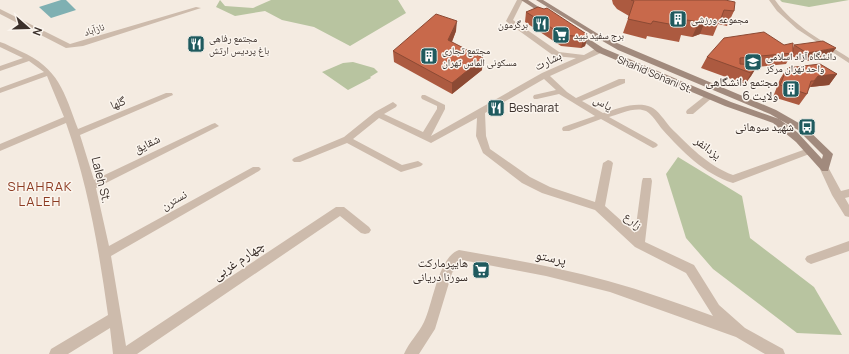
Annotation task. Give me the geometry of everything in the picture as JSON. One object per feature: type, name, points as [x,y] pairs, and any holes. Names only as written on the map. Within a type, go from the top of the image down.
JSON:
[{"type":"main road","name":"Shahid Sohani St.","points":[[524,0],[600,50],[709,97],[737,108],[762,115],[781,124],[797,136],[825,168]]},
{"type":"main road","name":"Shahid Sohani St.","points":[[539,0],[600,38],[773,112],[801,128],[828,154],[825,168]]},
{"type":"street","name":"بشارت","points":[[520,0],[509,21],[557,54],[584,58]]},
{"type":"street","points":[[772,0],[779,10],[799,28],[849,61]]},
{"type":"street","name":"نازآباد","points":[[0,12],[69,46],[198,8]]},
{"type":"street","name":"Laleh St.","points":[[0,44],[29,58],[49,73],[59,90],[76,133],[90,186],[105,254],[120,354]]},
{"type":"street","name":"بشارت","points":[[425,137],[431,140],[481,113],[545,75],[600,50]]},
{"type":"street","points":[[0,69],[29,58]]},
{"type":"street","points":[[0,91],[49,73]]},
{"type":"street","name":"یاس","points":[[545,75],[562,92],[575,101],[653,145]]},
{"type":"street","points":[[575,101],[622,81]]},
{"type":"street","points":[[537,97],[562,92]]},
{"type":"street","name":"گلها","points":[[76,133],[169,95]]},
{"type":"street","points":[[378,114],[425,137],[442,109],[441,105],[425,97]]},
{"type":"street","points":[[690,112],[709,97]]},
{"type":"street","points":[[297,160],[347,140],[378,114],[393,105]]},
{"type":"street","name":"یزدانفر","points":[[566,129],[602,116],[637,107],[649,109],[690,152],[726,177],[733,178],[809,151]]},
{"type":"street","name":"زارع","points":[[481,113],[481,136],[486,151],[526,180],[546,190],[599,207],[639,244],[690,269],[714,309],[740,332],[778,354]]},
{"type":"street","points":[[0,148],[70,118]]},
{"type":"street","name":"شقایق","points":[[90,186],[215,126]]},
{"type":"street","points":[[347,140],[401,169],[418,164]]},
{"type":"street","points":[[599,207],[608,163]]},
{"type":"street","name":"Shahid Sohani St.","points":[[825,168],[838,196],[849,213]]},
{"type":"street","name":"نسترن","points":[[105,254],[256,169]]},
{"type":"street","points":[[639,244],[647,181]]},
{"type":"street","points":[[838,196],[849,193]]},
{"type":"street","name":"چهارم غربی","points":[[125,354],[340,210],[365,230]]},
{"type":"street","points":[[811,259],[849,246]]},
{"type":"street","name":"پرستو","points":[[411,354],[430,325],[446,271],[459,255],[542,270],[632,293],[740,332]]},
{"type":"street","points":[[56,354],[115,318]]},
{"type":"green space","points":[[220,0],[225,6],[253,8],[271,0],[398,0],[406,13],[350,46],[314,27],[282,20],[265,11],[235,16],[216,7]]},
{"type":"green space","points":[[780,0],[849,0],[809,7],[782,2]]},
{"type":"green space","points":[[353,62],[374,68],[378,72],[370,77],[371,78],[348,90],[322,72],[343,63]]},
{"type":"green space","points":[[678,157],[742,196],[750,238],[814,287],[842,335],[797,333],[713,269],[686,238],[666,174]]},
{"type":"water","points":[[61,0],[66,0],[76,10],[51,18],[39,7]]},
{"type":"building","points":[[631,0],[725,0],[735,2],[734,11],[724,10],[720,21],[706,19],[699,22],[687,20],[685,27],[653,21],[651,24],[628,19],[634,1]]},
{"type":"building","points":[[538,7],[544,9],[547,8],[588,35],[584,37],[563,35],[526,12]]},
{"type":"building","name":"مجتمع تجاری مسکونی الماس تهران","points":[[436,14],[457,21],[448,40],[483,58],[452,83],[393,51]]},
{"type":"building","points":[[764,32],[784,45],[793,43],[793,53],[740,58],[740,64],[758,65],[751,73],[707,57],[724,38]]},
{"type":"building","points":[[823,41],[836,48],[807,53],[794,45]]},
{"type":"building","points":[[820,64],[837,74],[818,76],[814,81],[811,81],[807,94],[780,85],[787,68]]},
{"type":"place","name":"مجموعه ورزشی","points":[[678,19]]},
{"type":"place","name":"برگرمون","points":[[541,24]]},
{"type":"place","name":"برج سفید نبید","points":[[561,35]]},
{"type":"place","name":"مجتمع رفاهی باغ پردیس ارتش","points":[[196,44]]},
{"type":"place","name":"مجتمع تجاری مسکونی الماس تهران","points":[[429,56]]},
{"type":"place","name":"دانشگاه آزاد اسلامی واحد تهران مرکز","points":[[753,62]]},
{"type":"place","name":"مجتمع دانشگاهی ولایت 6","points":[[791,89]]},
{"type":"place","name":"Besharat","points":[[496,108]]},
{"type":"place","name":"شهید سوهانی","points":[[807,127]]},
{"type":"place","name":"هایپرمارکت سورنا دریانی","points":[[481,270]]},
{"type":"district","name":"SHAHRAK LALEH","points":[[40,194]]}]
